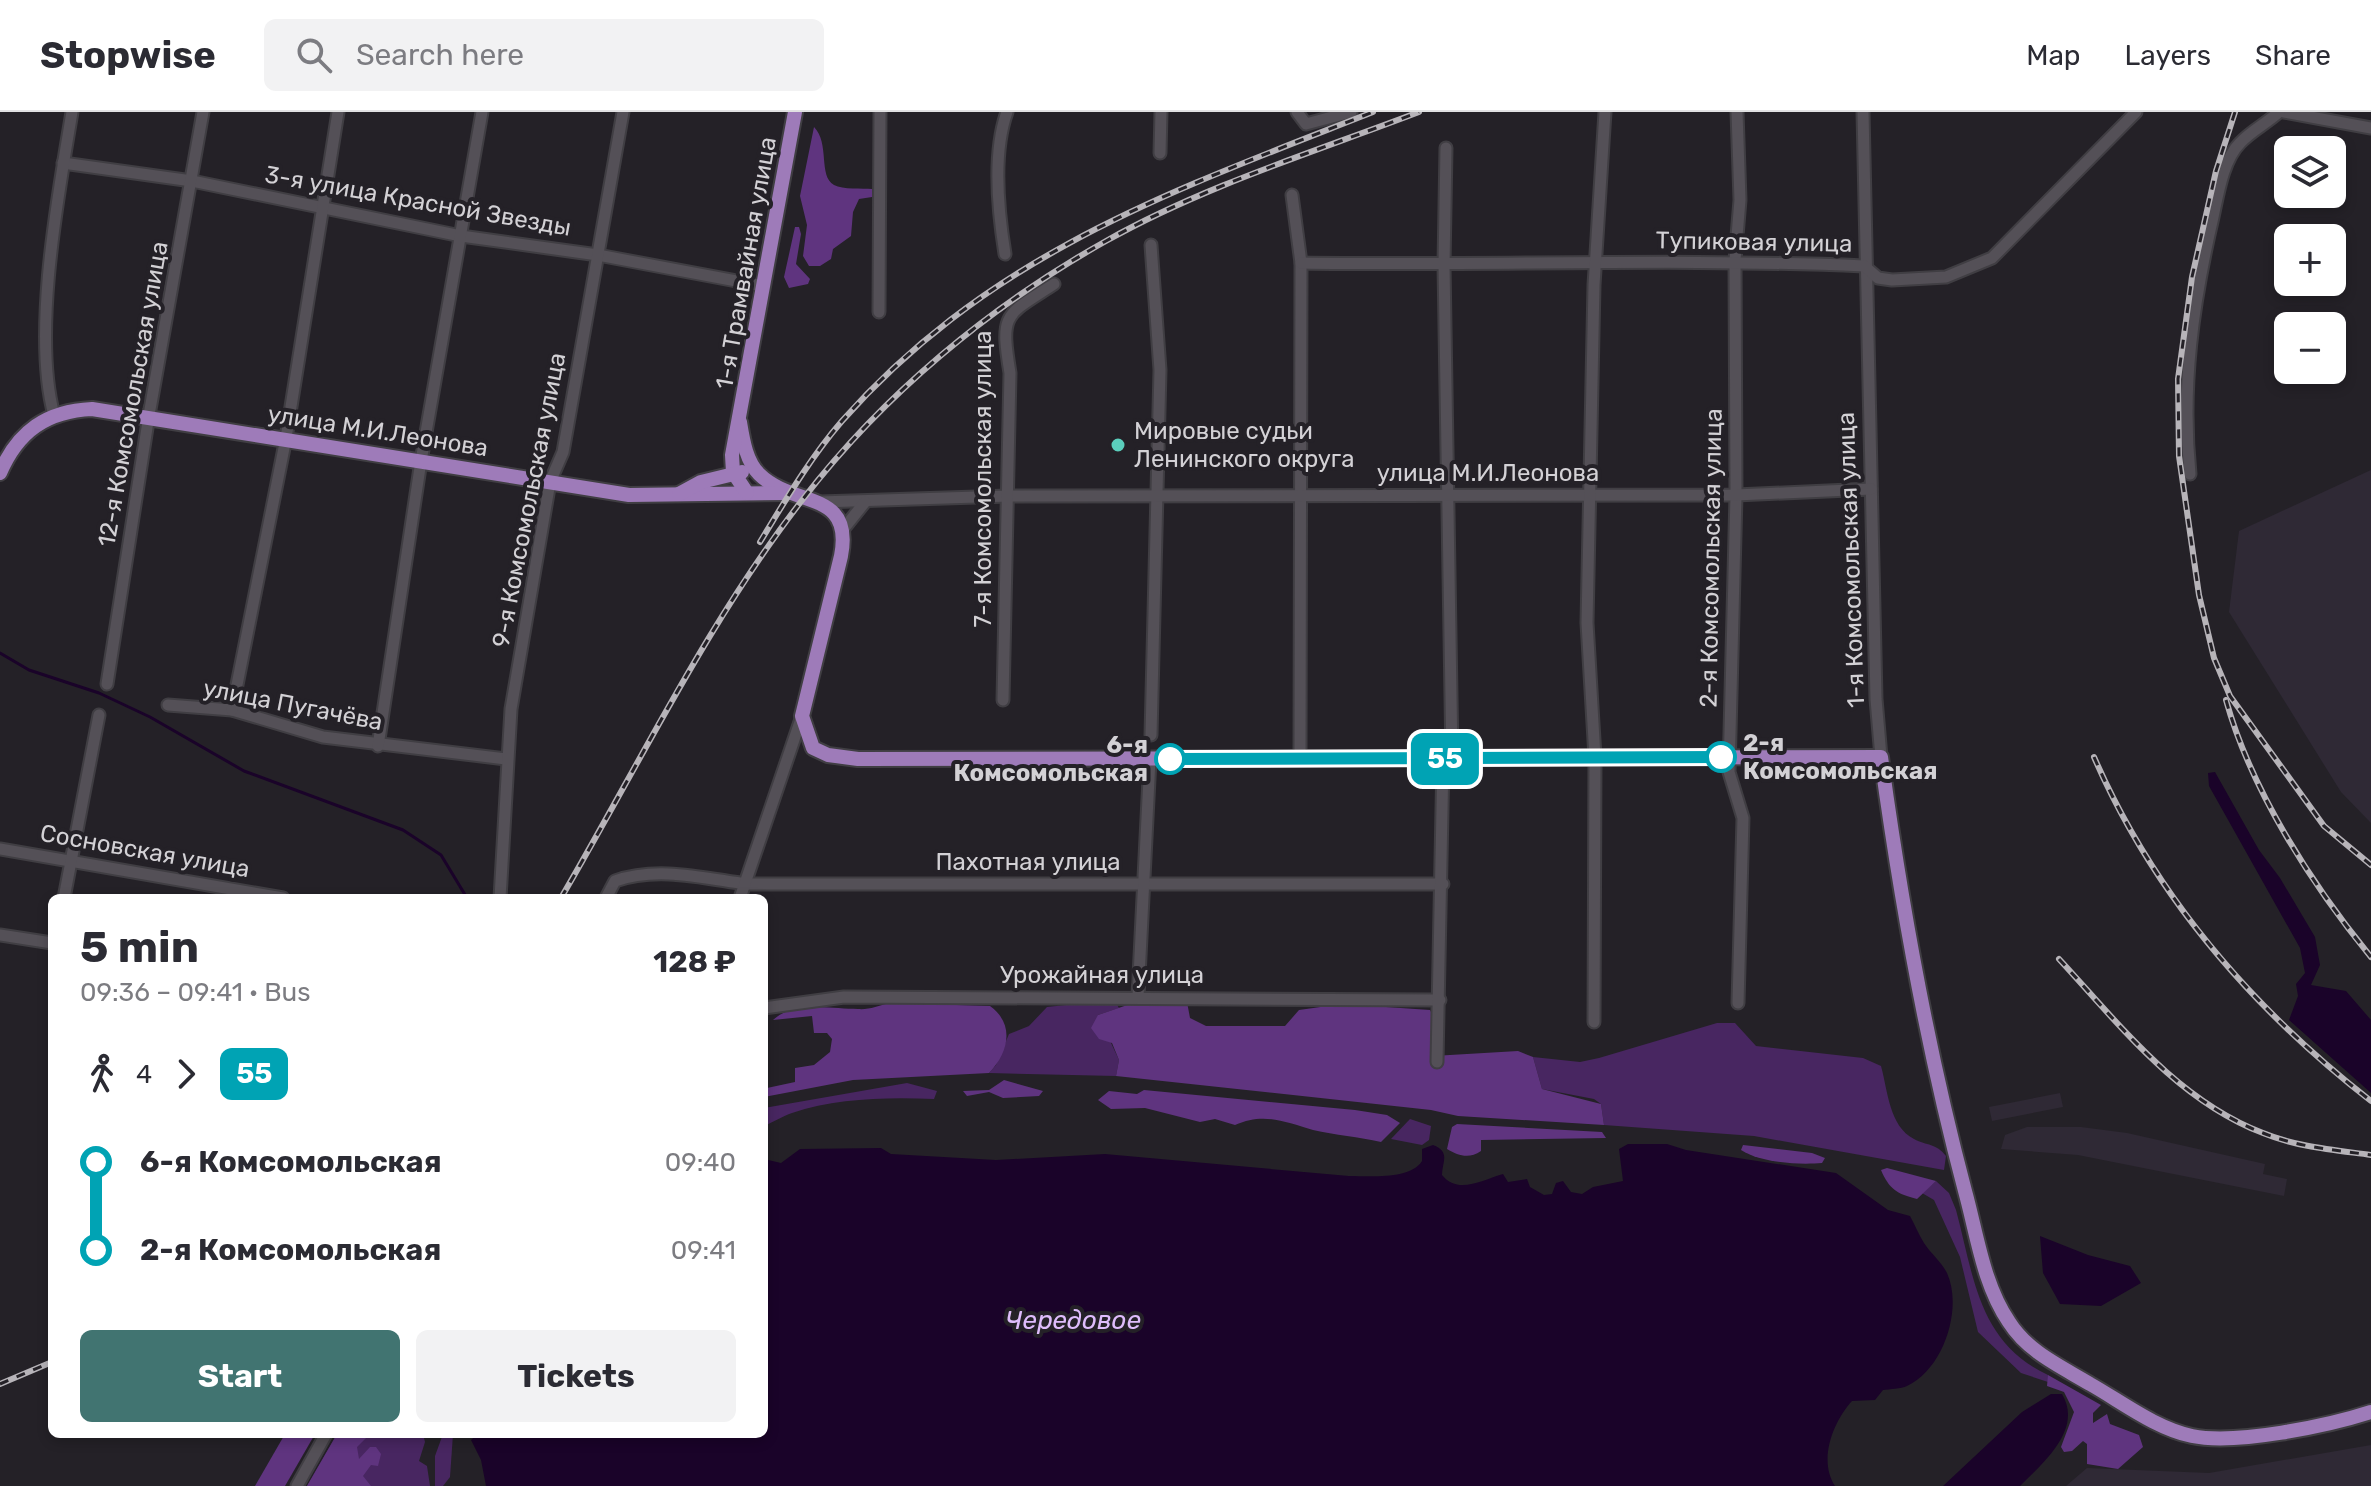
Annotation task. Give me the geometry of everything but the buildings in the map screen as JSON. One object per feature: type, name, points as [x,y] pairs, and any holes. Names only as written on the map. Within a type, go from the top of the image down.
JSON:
[{"type":"main road","name":"1-я Трамвайная улица","points":[[740,422],[795,112]]},
{"type":"main road","name":"улица М.И.Леонова","points":[[54,415],[73,410],[149,415],[629,495],[675,495],[702,488]]},
{"type":"main road","points":[[0,473],[25,433],[54,415]]},
{"type":"main road","points":[[740,422],[733,472],[747,493]]},
{"type":"main road","points":[[733,472],[740,452],[740,422]]},
{"type":"main road","points":[[740,422],[747,453],[760,475]]},
{"type":"main road","points":[[702,488],[735,442]]},
{"type":"main road","points":[[702,488],[733,472],[760,475],[825,513],[841,532]]},
{"type":"main road","points":[[702,488],[796,496]]},
{"type":"main road","name":"улица М.И.Леонова","points":[[796,496],[820,502]]},
{"type":"main road","points":[[820,502],[839,518],[841,556],[802,716],[813,748],[828,755],[858,759],[1881,757]]},
{"type":"main road","name":"1-я Комсомольская улица","points":[[1881,757],[1933,1066],[1994,1294],[2021,1339],[2043,1356],[2165,1427],[2192,1436],[2228,1438],[2303,1428]]},
{"type":"main road","points":[[2303,1428],[2371,1412]]},
{"type":"main road","points":[[2303,1428],[2371,1423]]},
{"type":"street","points":[[54,415],[44,362],[63,163],[72,112]]},
{"type":"street","name":"12-я Комсомольская улица","points":[[107,684],[149,415],[203,112]]},
{"type":"street","points":[[232,710],[286,438],[338,112]]},
{"type":"street","points":[[378,746],[421,461],[482,112]]},
{"type":"street","name":"9-я Комсомольская улица","points":[[500,894],[511,709],[550,482],[563,452],[623,112]]},
{"type":"street","points":[[879,312],[880,112]]},
{"type":"street","points":[[1005,254],[1001,225],[1000,132],[1007,112]]},
{"type":"street","points":[[1160,153],[1161,112]]},
{"type":"street","points":[[1298,114],[1306,124],[1315,124],[1351,112]]},
{"type":"street","points":[[1594,1022],[1595,757],[1587,623],[1597,264],[1605,112]]},
{"type":"street","name":"2-я Комсомольская улица","points":[[1737,112],[1740,200],[1735,260],[1736,495],[1729,757],[1731,783],[1743,818],[1738,1003]]},
{"type":"street","name":"1-я Комсомольская улица","points":[[1863,112],[1864,266],[1881,757]]},
{"type":"street","name":"Тупиковая улица","points":[[1301,263],[1597,264],[1735,260],[1864,266],[1878,278],[1892,280],[1946,277],[1992,258],[2136,112]]},
{"type":"street","points":[[2190,474],[2188,358],[2197,288],[2217,197],[2229,160],[2240,142],[2288,112],[2371,128]]},
{"type":"street","points":[[1437,1062],[1448,758],[1446,148]]},
{"type":"street","name":"3-я улица Красной Звезды","points":[[63,163],[192,181],[461,236],[598,255],[763,286]]},
{"type":"street","points":[[1292,195],[1301,263],[1300,759]]},
{"type":"street","points":[[1151,245],[1160,370],[1151,735]]},
{"type":"street","name":"7-я Комсомольская улица","points":[[1003,700],[1010,373],[1004,338],[1006,320],[1014,310],[1054,284]]},
{"type":"street","name":"улица М.И.Леонова","points":[[820,502],[1008,496],[1736,495],[1871,489]]},
{"type":"street","points":[[841,532],[865,502]]},
{"type":"street","name":"улица Пугачёва","points":[[168,705],[232,710],[323,737],[378,746],[506,759]]},
{"type":"street","points":[[65,894],[99,715]]},
{"type":"street","points":[[742,894],[802,716]]},
{"type":"street","points":[[787,762],[799,752],[813,748]]},
{"type":"street","points":[[1138,996],[1150,759]]},
{"type":"street","name":"Сосновская улица","points":[[0,849],[260,894]]},
{"type":"street","name":"Пахотная улица","points":[[608,894],[615,881],[647,874],[683,875],[746,884],[1443,884]]},
{"type":"street","points":[[0,935],[48,942]]},
{"type":"street","name":"Урожайная улица","points":[[768,1007],[844,997],[1138,996],[1440,1000]]},
{"type":"street","points":[[297,1486],[324,1438]]},
{"type":"shaded area","points":[[814,127],[822,142],[829,181],[842,188],[872,189],[872,197],[859,199],[853,212],[851,236],[833,249],[831,259],[820,266],[809,266],[803,256],[807,225],[800,196]]},
{"type":"shaded area","points":[[795,227],[799,227],[801,234],[796,264],[810,279],[808,284],[789,288],[784,277]]},
{"type":"shaded area","points":[[2371,470],[2371,823],[2341,792],[2229,612],[2239,531]]},
{"type":"shaded area","points":[[1142,1000],[1187,1002],[1190,1018],[1206,1026],[1285,1026],[1299,1010],[1342,1004],[1430,1010],[1434,1018],[1433,1056],[1518,1051],[1533,1057],[1542,1089],[1601,1104],[1604,1125],[1458,1116],[1431,1110],[1116,1076],[1119,1060],[1112,1043],[1099,1039],[1091,1028],[1098,1015]]},
{"type":"shaded area","points":[[1104,1001],[1116,1003],[1119,1008],[1098,1015],[1119,1060],[1116,1076],[989,1073],[996,1065],[1009,1034],[1029,1026],[1047,1007]]},
{"type":"shaded area","points":[[889,1003],[990,1006],[1003,1021],[1005,1047],[989,1073],[853,1080],[768,1096],[768,1088],[795,1082],[795,1068],[814,1065],[830,1052],[832,1039],[827,1033],[814,1033],[812,1016],[773,1020],[781,1014],[802,1008],[874,1008]]},
{"type":"shaded area","points":[[1717,1023],[1735,1023],[1756,1046],[1863,1058],[1881,1066],[1899,1126],[1914,1139],[1942,1152],[1946,1156],[1944,1170],[1754,1136],[1604,1125],[1601,1104],[1594,1099],[1542,1089],[1533,1057],[1580,1062]]},
{"type":"shaded area","points":[[1004,1080],[1043,1091],[1039,1096],[1003,1098],[989,1092],[967,1096],[963,1091],[989,1090]]},
{"type":"shaded area","points":[[907,1083],[937,1091],[934,1099],[880,1099],[826,1104],[792,1113],[768,1124],[768,1107]]},
{"type":"shaded area","points":[[1144,1090],[1355,1110],[1387,1115],[1400,1123],[1381,1142],[1313,1130],[1284,1121],[1255,1119],[1235,1125],[1215,1119],[1200,1122],[1145,1108],[1111,1109],[1098,1100],[1109,1091],[1137,1094]]},
{"type":"shaded area","points":[[2060,1093],[2063,1107],[1992,1121],[1989,1107]]},
{"type":"shaded area","points":[[1410,1119],[1431,1126],[1429,1140],[1422,1145],[1391,1139]]},
{"type":"shaded area","points":[[1457,1124],[1602,1132],[1606,1138],[1481,1140],[1481,1151],[1464,1156],[1447,1149],[1452,1127]]},
{"type":"shaded area","points":[[2027,1127],[2081,1127],[2127,1133],[2265,1164],[2263,1174],[2287,1179],[2284,1196],[2078,1155],[2001,1149],[2005,1135]]},
{"type":"shaded area","points":[[1743,1145],[1812,1153],[1825,1158],[1822,1163],[1780,1162],[1749,1154],[1741,1150]]},
{"type":"shaded area","points":[[1887,1168],[1936,1181],[1917,1199],[1899,1193],[1887,1182],[1881,1170]]},
{"type":"shaded area","points":[[1936,1181],[1949,1193],[1956,1210],[1982,1305],[1993,1326],[2007,1345],[2048,1375],[2048,1382],[2021,1373],[1978,1332],[1960,1257],[1934,1200],[1922,1193]]},
{"type":"shaded area","points":[[2048,1375],[2101,1405],[2093,1413],[2093,1423],[2107,1414],[2110,1424],[2139,1435],[2143,1447],[2118,1469],[2087,1464],[2087,1444],[2083,1441],[2072,1451],[2064,1452],[2061,1447],[2074,1412],[2064,1392],[2047,1386]]},
{"type":"shaded area","points":[[283,1438],[313,1438],[285,1486],[255,1486]]},
{"type":"shaded area","points":[[335,1438],[424,1438],[419,1461],[427,1466],[430,1486],[307,1486]]},
{"type":"shaded area","points":[[335,1438],[366,1438],[357,1447],[359,1459],[370,1447],[376,1447],[381,1454],[378,1466],[371,1465],[363,1476],[371,1486],[307,1486]]},
{"type":"shaded area","points":[[442,1438],[453,1438],[450,1477],[443,1486],[435,1486],[435,1456]]},
{"type":"shaded area","points":[[2371,1445],[2371,1486],[2066,1486],[2087,1468],[2209,1473]]},
{"type":"water","points":[[2215,772],[2259,850],[2280,878],[2315,937],[2320,965],[2311,985],[2346,991],[2371,1020],[2371,1093],[2289,1020],[2298,996],[2296,984],[2305,973],[2300,948],[2209,786],[2208,773]]},
{"type":"water","name":"Чередовое","points":[[1628,1144],[1667,1144],[1686,1150],[1836,1173],[1888,1210],[1910,1216],[1924,1243],[1945,1269],[1953,1303],[1947,1336],[1940,1352],[1920,1378],[1907,1386],[1883,1390],[1875,1400],[1852,1401],[1839,1419],[1830,1442],[1828,1465],[1835,1486],[486,1486],[481,1460],[471,1440],[768,1438],[768,1160],[781,1163],[800,1149],[881,1148],[891,1154],[996,1160],[1105,1154],[1378,1176],[1399,1174],[1416,1167],[1422,1161],[1422,1149],[1433,1145],[1444,1154],[1442,1175],[1448,1181],[1471,1184],[1503,1174],[1508,1182],[1527,1179],[1530,1187],[1544,1195],[1552,1194],[1556,1183],[1563,1181],[1571,1192],[1582,1194],[1593,1187],[1623,1181],[1619,1149]]},
{"type":"water","points":[[2040,1236],[2088,1255],[2130,1266],[2141,1283],[2101,1306],[2060,1304],[2043,1273]]},
{"type":"water","points":[[2051,1394],[2062,1394],[2067,1407],[2068,1420],[2064,1432],[2049,1456],[2020,1486],[1943,1486],[2022,1412]]},
{"type":"waterway","points":[[0,653],[29,670],[99,693],[150,717],[244,771],[403,830],[441,855],[465,894]]},
{"type":"railway","points":[[760,542],[788,495],[842,421],[899,363],[960,313],[1022,270],[1088,233],[1226,170],[1373,112]]},
{"type":"railway","points":[[563,894],[736,594],[803,499],[835,460],[904,388],[941,355],[1021,294],[1063,266],[1143,221],[1220,187],[1419,112]]},
{"type":"railway","points":[[2235,112],[2216,171],[2192,277],[2178,379],[2179,456],[2199,595],[2214,658],[2230,696],[2324,826],[2371,865]]},
{"type":"railway","points":[[2226,700],[2237,734],[2267,802],[2306,868],[2371,957]]},
{"type":"railway","points":[[2094,757],[2118,808],[2146,856],[2211,946],[2286,1028],[2371,1101]]},
{"type":"railway","points":[[2059,959],[2151,1058],[2203,1101],[2232,1119],[2276,1138],[2371,1155]]},
{"type":"railway","points":[[0,1384],[48,1364]]},
{"type":"bus line","name":"55","points":[[1170,759],[1721,757]]},
{"type":"place","name":"Мировые судьи Ленинского округа","points":[[1118,445]]},
{"type":"place","name":"2-я Комсомольская","points":[[1721,757]]},
{"type":"place","name":"6-я Комсомольская","points":[[1170,759]]}]
